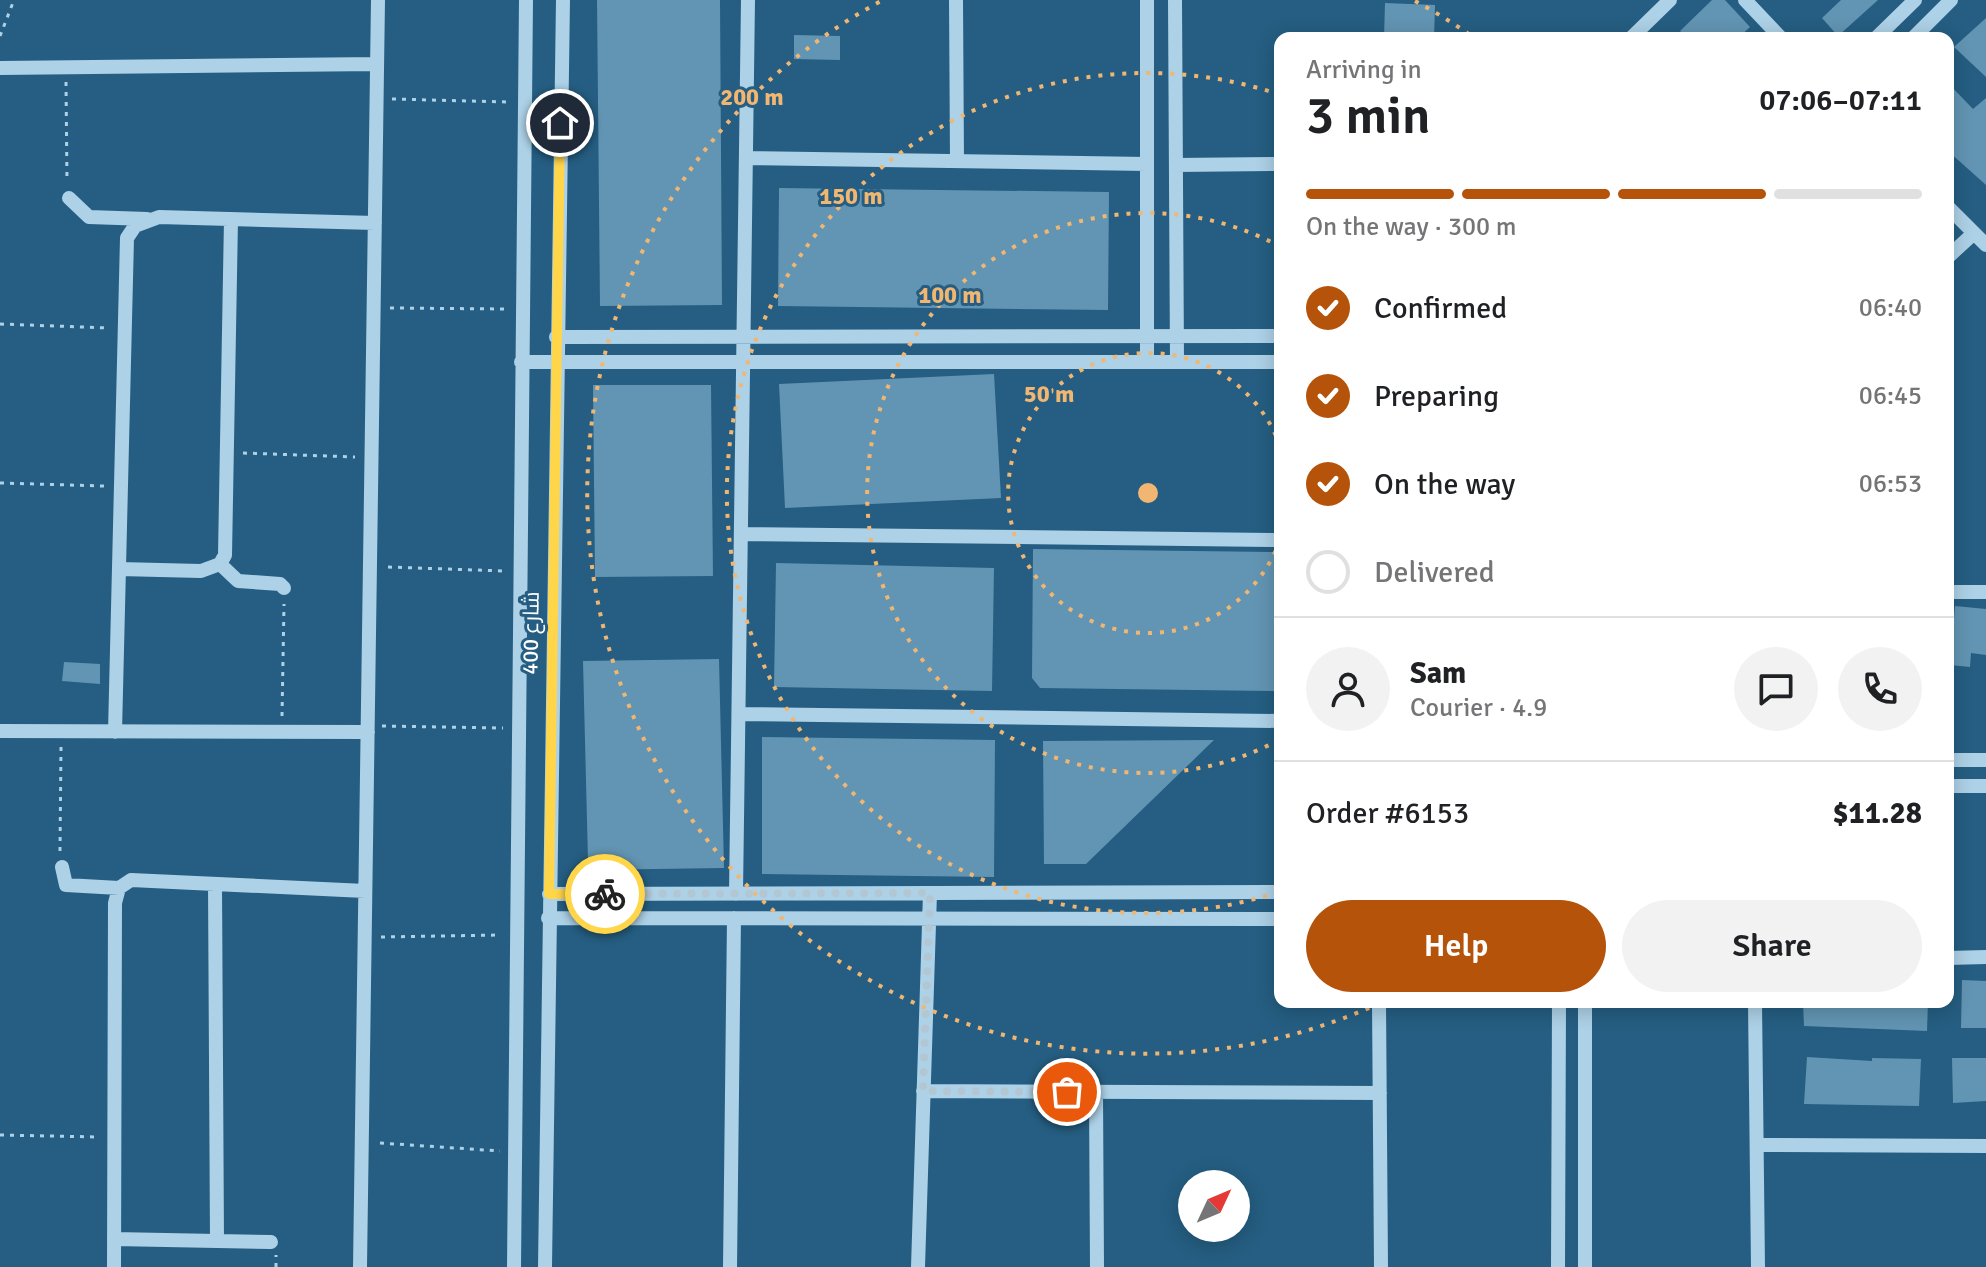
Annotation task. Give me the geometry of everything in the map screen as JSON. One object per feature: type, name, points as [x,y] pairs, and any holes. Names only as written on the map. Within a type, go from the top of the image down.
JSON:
[{"type":"street","points":[[360,1267],[378,0]]},
{"type":"street","name":"شارع 400","points":[[514,1267],[526,0]]},
{"type":"street","name":"شارع 400","points":[[545,1267],[555,362],[563,0]]},
{"type":"street","points":[[736,894],[748,0]]},
{"type":"street","points":[[956,0],[957,161]]},
{"type":"street","points":[[1147,0],[1147,362]]},
{"type":"street","points":[[1175,0],[1177,362]]},
{"type":"street","points":[[1637,32],[1670,0]]},
{"type":"street","points":[[1745,0],[1775,32]]},
{"type":"street","points":[[1882,32],[1915,0]]},
{"type":"street","points":[[1919,32],[1951,0]]},
{"type":"street","points":[[0,68],[377,64]]},
{"type":"street","points":[[746,158],[1147,164]]},
{"type":"street","points":[[1176,165],[1274,164]]},
{"type":"street","points":[[69,198],[89,217],[375,223]]},
{"type":"street","points":[[1954,213],[1986,245]]},
{"type":"street","points":[[115,732],[127,238],[135,226],[147,219]]},
{"type":"street","points":[[220,564],[226,545],[231,219]]},
{"type":"street","points":[[1954,251],[1974,233]]},
{"type":"street","points":[[556,337],[1274,336]]},
{"type":"street","points":[[521,362],[1274,362]]},
{"type":"street","points":[[741,534],[1274,540]]},
{"type":"street","points":[[119,569],[201,571],[220,564]]},
{"type":"street","points":[[220,564],[238,581],[280,584],[284,588]]},
{"type":"street","points":[[1954,592],[1986,592]]},
{"type":"street","points":[[739,714],[1274,721]]},
{"type":"street","points":[[0,731],[282,732],[368,729]]},
{"type":"street","points":[[1954,760],[1986,760]]},
{"type":"street","points":[[1954,786],[1986,786]]},
{"type":"street","points":[[61,860],[66,885],[119,888],[131,880],[365,891]]},
{"type":"street","points":[[215,884],[217,1241]]},
{"type":"street","points":[[114,1267],[115,903],[119,888]]},
{"type":"street","points":[[549,894],[1274,892]]},
{"type":"street","points":[[918,1267],[930,893]]},
{"type":"street","points":[[548,918],[1274,919]]},
{"type":"street","points":[[730,1267],[734,918]]},
{"type":"street","points":[[1954,958],[1986,957]]},
{"type":"street","points":[[1379,1008],[1381,1267]]},
{"type":"street","points":[[1558,1267],[1559,1008]]},
{"type":"street","points":[[1585,1008],[1585,1267]]},
{"type":"street","points":[[1755,1008],[1758,1267]]},
{"type":"street","points":[[923,1091],[1380,1093]]},
{"type":"street","points":[[1096,1092],[1097,1267]]},
{"type":"street","points":[[1757,1145],[1986,1146]]},
{"type":"street","points":[[114,1239],[271,1242]]},
{"type":"path","points":[[0,36],[14,0]]},
{"type":"path","points":[[65,68],[69,198]]},
{"type":"path","points":[[377,98],[524,102]]},
{"type":"path","points":[[374,308],[522,309]]},
{"type":"path","points":[[0,324],[124,329]]},
{"type":"path","points":[[227,453],[372,457]]},
{"type":"path","points":[[0,483],[120,487]]},
{"type":"path","points":[[370,567],[520,571]]},
{"type":"path","points":[[282,732],[284,588]]},
{"type":"path","points":[[368,729],[519,728]]},
{"type":"path","points":[[61,731],[61,860]]},
{"type":"path","points":[[365,937],[517,935]]},
{"type":"path","points":[[0,1135],[115,1137]]},
{"type":"path","points":[[362,1142],[515,1152]]},
{"type":"building","points":[[597,0],[720,0],[722,305],[600,306]]},
{"type":"building","points":[[1712,0],[1725,0],[1750,27],[1745,32],[1680,31]]},
{"type":"building","points":[[1841,0],[1878,0],[1842,32],[1834,32],[1822,18]]},
{"type":"building","points":[[1385,3],[1435,5],[1434,32],[1384,32]]},
{"type":"building","points":[[1986,18],[1986,77],[1954,47]]},
{"type":"building","points":[[794,35],[840,36],[840,60],[794,59]]},
{"type":"building","points":[[1954,89],[1973,109],[1986,98],[1986,185],[1954,156]]},
{"type":"building","points":[[779,188],[1109,192],[1108,310],[778,306]]},
{"type":"building","points":[[994,374],[1001,498],[785,508],[779,384]]},
{"type":"building","points":[[593,385],[711,385],[713,576],[595,577]]},
{"type":"building","points":[[1033,549],[1274,552],[1274,691],[1040,688],[1032,678]]},
{"type":"building","points":[[776,563],[994,568],[992,691],[774,687]]},
{"type":"building","points":[[1955,606],[1986,609],[1986,655],[1971,653],[1970,667],[1954,665]]},
{"type":"building","points":[[719,659],[724,868],[585,870],[588,861],[583,661]]},
{"type":"building","points":[[64,662],[100,664],[100,684],[62,681]]},
{"type":"building","points":[[762,737],[995,740],[994,877],[762,874]]},
{"type":"building","points":[[1214,740],[1086,864],[1044,864],[1043,741]]},
{"type":"building","points":[[1962,980],[1986,981],[1986,1028],[1961,1028]]},
{"type":"building","points":[[1803,1008],[1928,1008],[1927,1031],[1804,1026]]},
{"type":"building","points":[[1807,1057],[1872,1061],[1872,1058],[1921,1059],[1919,1106],[1804,1104]]},
{"type":"building","points":[[1952,1058],[1986,1058],[1986,1101],[1953,1103]]},
{"type":"way so far","points":[[605,894],[930,893],[923,1091],[1067,1092]]},
{"type":"route","points":[[560,123],[549,894],[605,894]]}]
